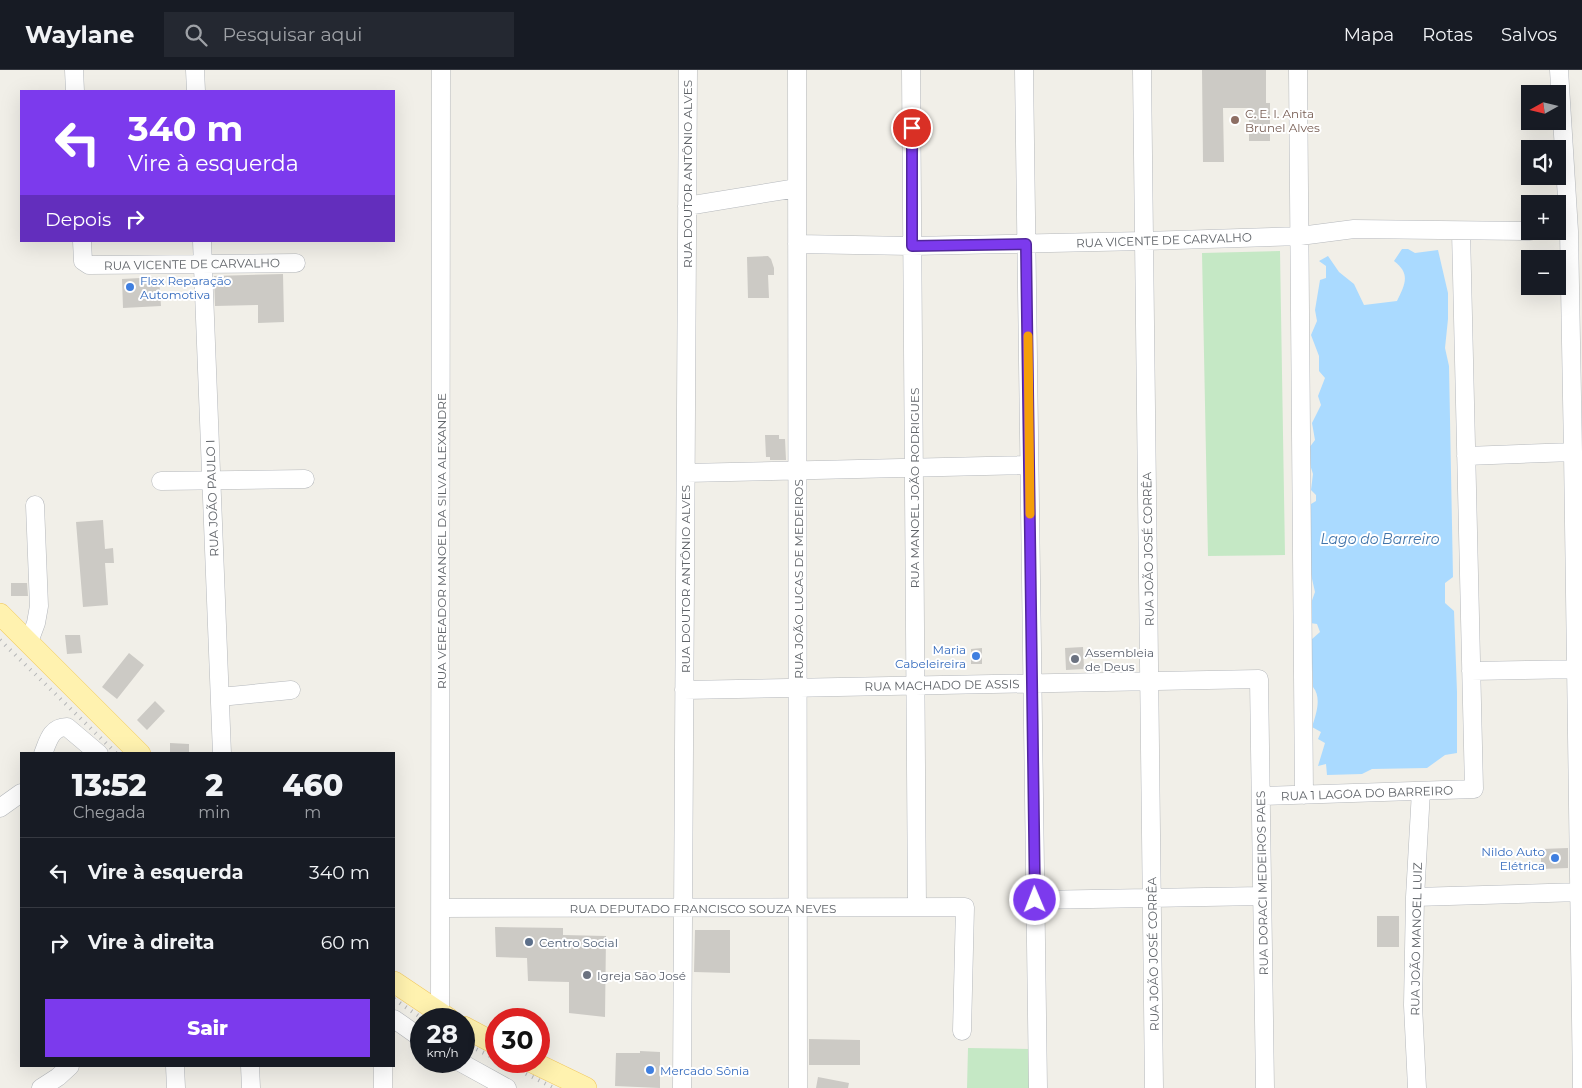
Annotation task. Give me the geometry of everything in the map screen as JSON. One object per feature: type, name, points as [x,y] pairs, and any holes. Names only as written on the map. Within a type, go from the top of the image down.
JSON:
[{"type":"main road","points":[[0,614],[138,752]]},
{"type":"main road","points":[[395,983],[432,1008]]},
{"type":"main road","points":[[550,1071],[586,1088]]},
{"type":"street","points":[[74,70],[76,90]]},
{"type":"street","points":[[195,70],[196,90]]},
{"type":"street","name":"RUA VEREADOR MANOEL DA SILVA ALEXANDRE","points":[[441,70],[440,908],[444,1008]]},
{"type":"street","name":"RUA DOUTOR ANTÔNIO ALVES","points":[[682,1088],[688,70]]},
{"type":"street","name":"RUA JOÃO LUCAS DE MEDEIROS","points":[[797,70],[798,1088]]},
{"type":"street","name":"RUA MANOEL JOÃO RODRIGUES","points":[[911,70],[917,907]]},
{"type":"street","points":[[1024,70],[1038,1088]]},
{"type":"street","name":"RUA JOÃO JOSÉ CORRÊA","points":[[1142,70],[1154,1088]]},
{"type":"street","points":[[1298,70],[1304,795]]},
{"type":"street","points":[[1560,70],[1569,231],[1580,669],[1582,1088]]},
{"type":"street","points":[[687,206],[797,188]]},
{"type":"street","name":"RUA VICENTE DE CARVALHO","points":[[797,244],[912,246],[1144,241],[1300,236],[1354,229],[1521,231]]},
{"type":"street","points":[[1461,231],[1471,671],[1580,669]]},
{"type":"street","name":"RUA VICENTE DE CARVALHO","points":[[82,242],[83,260],[89,265],[296,263]]},
{"type":"street","name":"RUA JOÃO PAULO I","points":[[202,242],[222,752]]},
{"type":"street","points":[[1466,456],[1574,452]]},
{"type":"street","points":[[686,473],[1029,465]]},
{"type":"street","points":[[161,481],[305,479]]},
{"type":"street","points":[[30,642],[39,606],[35,505]]},
{"type":"street","name":"RUA 1 LAGOA DO BARREIRO","points":[[1261,796],[1474,788],[1471,671]]},
{"type":"street","name":"RUA MACHADO DE ASSIS","points":[[684,690],[1259,679]]},
{"type":"street","name":"RUA DORACI MEDEIROS PAES","points":[[1259,679],[1265,1088]]},
{"type":"street","points":[[220,697],[291,690]]},
{"type":"street","points":[[44,752],[51,734],[61,727],[67,727],[96,752]]},
{"type":"street","name":"RUA JOÃO MANOEL LUIZ","points":[[1417,1088],[1413,1005],[1415,897],[1421,790]]},
{"type":"street","points":[[0,808],[20,794]]},
{"type":"street","points":[[1415,897],[1580,892]]},
{"type":"street","points":[[1035,900],[1262,896]]},
{"type":"street","name":"RUA DEPUTADO FRANCISCO SOUZA NEVES","points":[[440,908],[965,907],[962,1030]]},
{"type":"street","points":[[395,1020],[410,1030]]},
{"type":"street","points":[[41,1088],[69,1067]]},
{"type":"street","points":[[175,1067],[176,1088]]},
{"type":"street","points":[[250,1067],[251,1088]]},
{"type":"street","points":[[383,1067],[383,1088]]},
{"type":"street","points":[[475,1070],[507,1088]]},
{"type":"green space","points":[[1280,251],[1285,555],[1208,556],[1202,253]]},
{"type":"green space","points":[[968,1048],[1031,1049],[1032,1088],[967,1088]]},
{"type":"water","name":"Lago do Barreiro","points":[[1402,249],[1408,249],[1415,253],[1438,250],[1448,293],[1445,348],[1449,366],[1453,577],[1445,583],[1445,603],[1454,611],[1457,753],[1445,755],[1427,768],[1372,769],[1362,774],[1327,775],[1326,764],[1318,766],[1325,743],[1318,739],[1321,732],[1312,727],[1318,701],[1313,687],[1311,640],[1320,632],[1317,624],[1310,623],[1309,609],[1315,592],[1310,570],[1307,534],[1311,504],[1316,501],[1316,495],[1311,490],[1313,474],[1306,452],[1315,440],[1312,423],[1321,405],[1318,396],[1325,378],[1319,371],[1319,356],[1311,335],[1317,321],[1315,310],[1320,280],[1326,278],[1326,266],[1319,261],[1328,256],[1339,272],[1354,284],[1364,305],[1397,301],[1404,284],[1405,275],[1403,270],[1394,261]]},
{"type":"building","points":[[1202,70],[1266,70],[1266,103],[1270,103],[1270,141],[1249,141],[1249,108],[1223,108],[1224,162],[1203,162]]},
{"type":"building","points":[[768,256],[774,268],[774,275],[768,275],[769,298],[748,298],[747,257]]},
{"type":"building","points":[[283,274],[284,322],[258,323],[258,305],[215,306],[214,276]]},
{"type":"building","points":[[159,277],[161,306],[123,308],[122,279]]},
{"type":"building","points":[[765,435],[779,435],[779,439],[785,439],[786,460],[770,460],[770,457],[766,457]]},
{"type":"building","points":[[103,520],[105,549],[113,548],[114,563],[105,563],[108,605],[83,607],[76,522]]},
{"type":"building","points":[[11,583],[27,583],[28,596],[11,596]]},
{"type":"building","points":[[65,635],[80,635],[82,653],[67,654]]},
{"type":"building","name":"Assembleia de Deus","points":[[1083,647],[1084,669],[1066,670],[1065,648]]},
{"type":"building","name":"Maria Cabeleireira","points":[[982,648],[982,664],[971,664],[971,649]]},
{"type":"building","points":[[129,653],[144,665],[117,699],[102,687]]},
{"type":"building","points":[[155,701],[165,711],[147,730],[137,720]]},
{"type":"building","points":[[170,743],[189,744],[189,752],[170,752]]},
{"type":"building","name":"Nildo Auto Elétrica","points":[[1568,848],[1568,868],[1541,869],[1541,849]]},
{"type":"building","points":[[1377,916],[1399,916],[1399,947],[1377,947]]},
{"type":"building","points":[[495,927],[563,928],[563,935],[606,936],[605,1017],[569,1013],[569,982],[528,981],[527,958],[496,957]]},
{"type":"building","points":[[695,930],[730,930],[730,973],[694,972]]},
{"type":"building","points":[[809,1039],[860,1040],[860,1065],[809,1065]]},
{"type":"building","points":[[640,1051],[660,1052],[660,1088],[615,1086],[616,1053],[640,1053]]},
{"type":"building","points":[[818,1077],[849,1083],[848,1088],[816,1088]]},
{"type":"railway","points":[[0,640],[115,752]]},
{"type":"railway","points":[[395,1000],[410,1010]]},
{"type":"railway","points":[[475,1048],[485,1054]]},
{"type":"railway","points":[[525,1073],[554,1088]]},
{"type":"slow traffic","points":[[1028,336],[1030,514]]},
{"type":"place","name":"C. E. I. Anita Brunel Alves","points":[[1235,120]]},
{"type":"place","name":"Flex Reparação Automotiva","points":[[130,287]]},
{"type":"place","name":"Maria Cabeleireira","points":[[976,656]]},
{"type":"place","name":"Assembleia de Deus","points":[[1075,659]]},
{"type":"place","name":"Nildo Auto Elétrica","points":[[1555,858]]},
{"type":"place","name":"Centro Social","points":[[529,942]]},
{"type":"place","name":"Igreja São José","points":[[587,975]]},
{"type":"place","name":"Mercado Sônia","points":[[650,1070]]},
{"type":"route","points":[[912,128],[912,246],[1026,244],[1035,900]]}]
